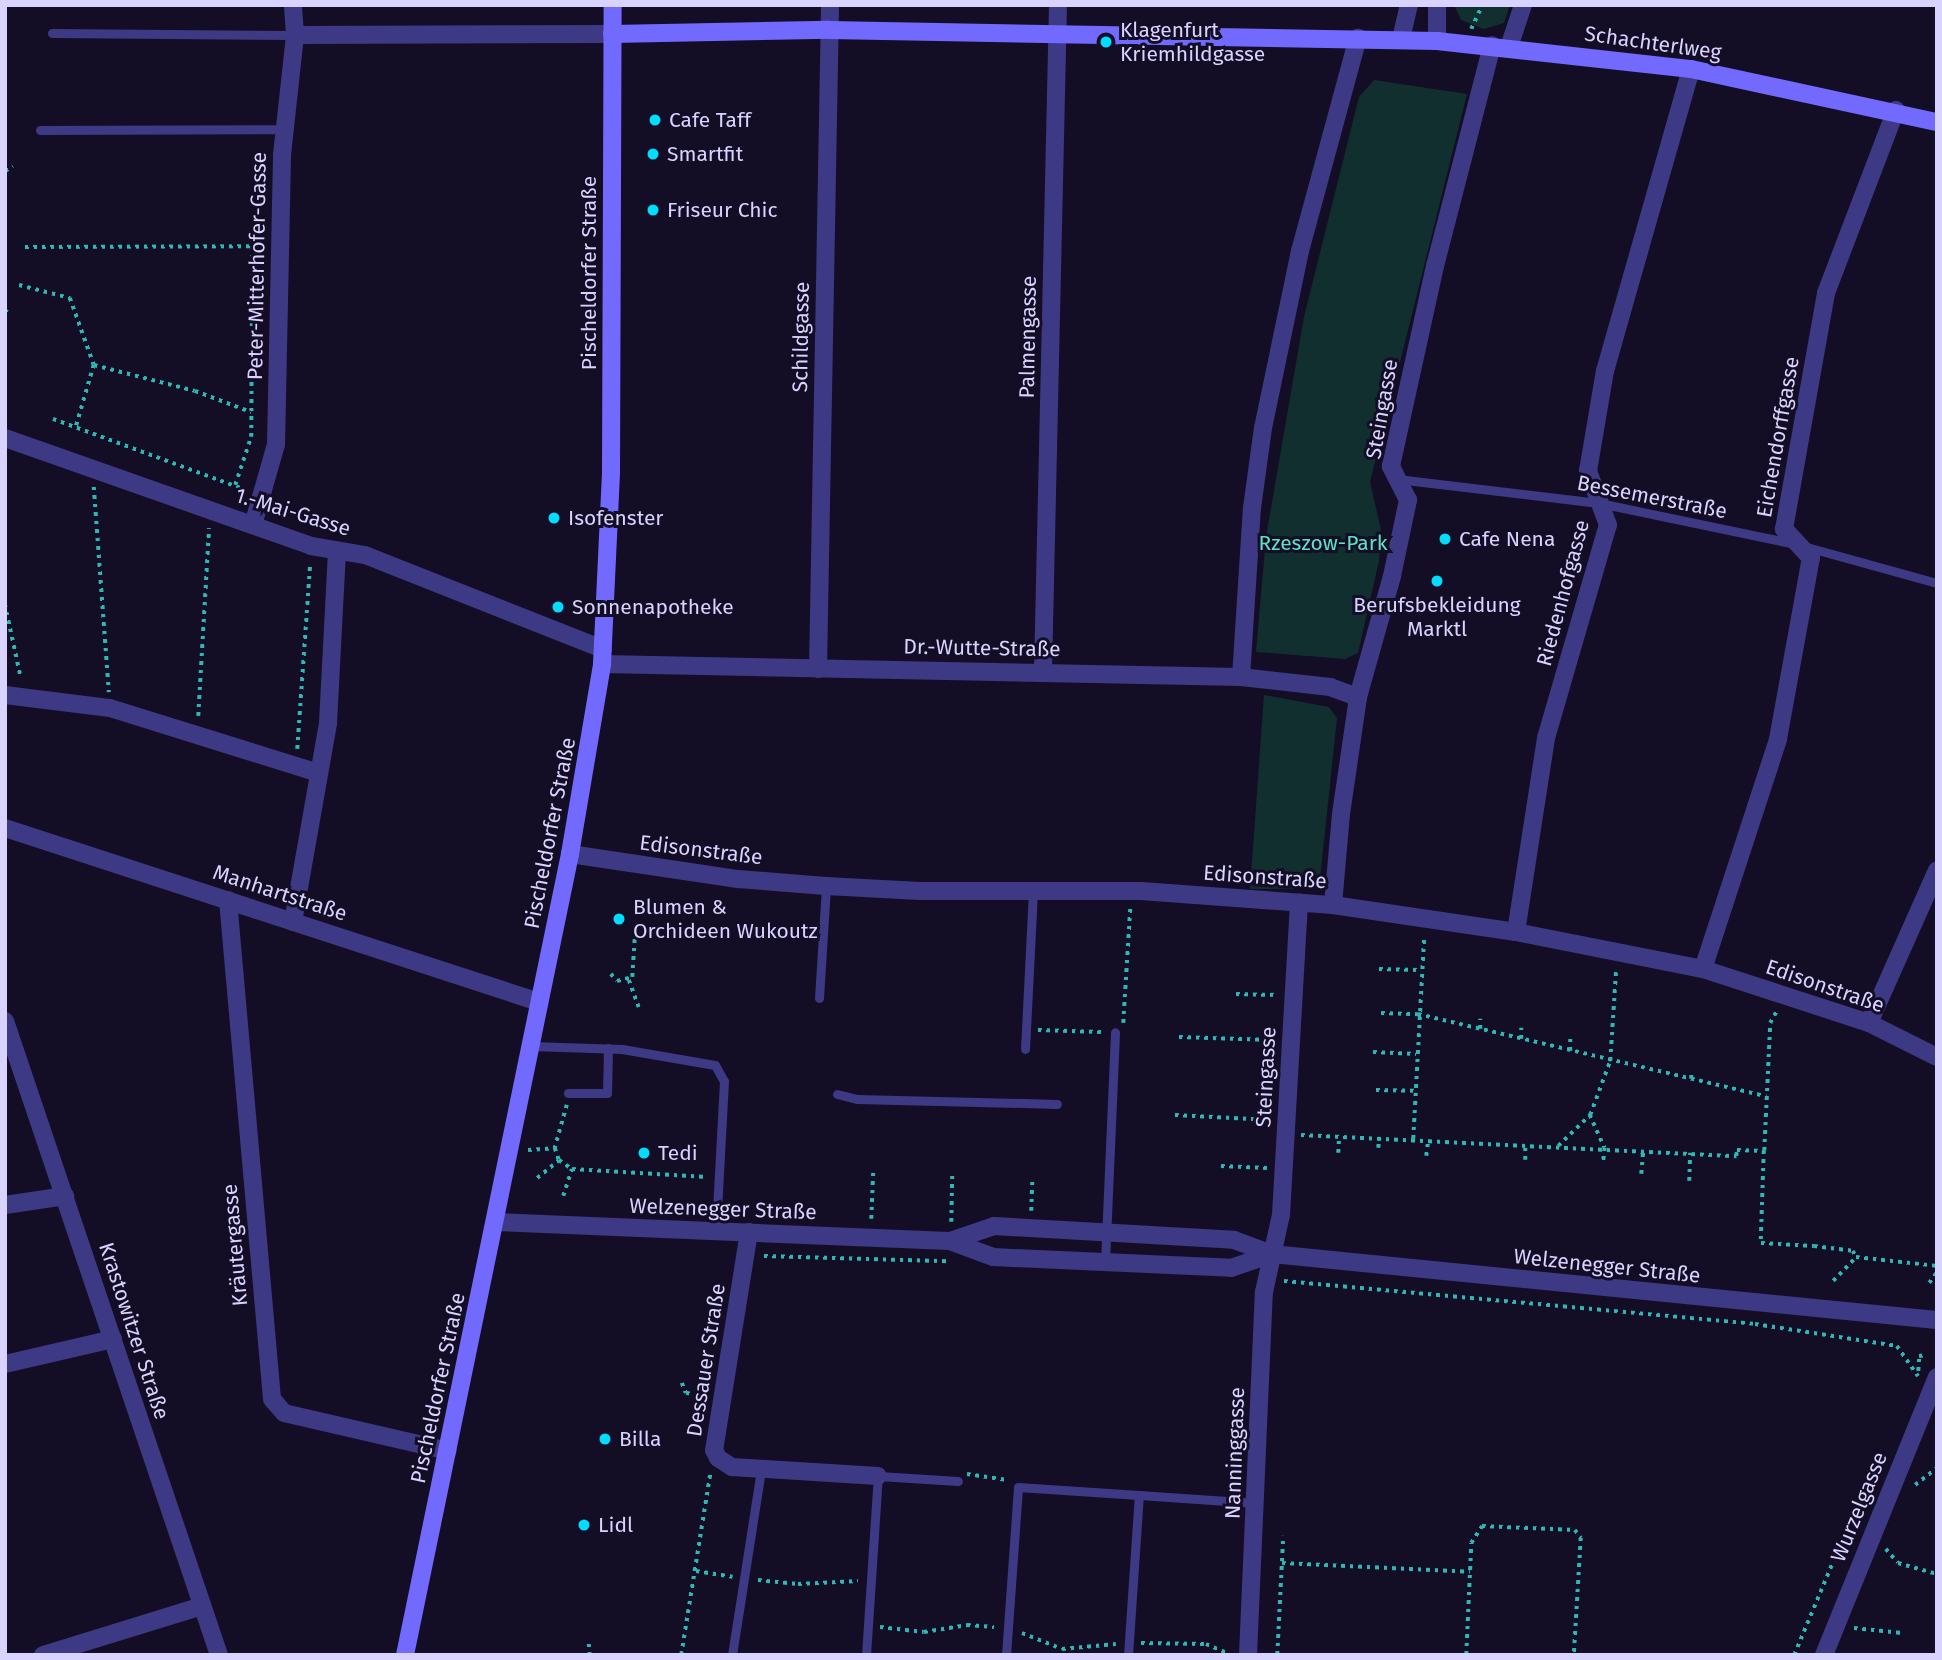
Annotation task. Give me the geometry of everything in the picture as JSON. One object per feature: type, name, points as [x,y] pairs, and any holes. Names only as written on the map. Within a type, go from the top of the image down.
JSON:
[{"type":"main road","name":"Pischeldorfer Straße","points":[[405,1655],[570,854],[603,656],[611,471],[613,5]]},
{"type":"main road","name":"Schachterlweg","points":[[612,34],[829,30],[1058,32],[1437,41],[1691,69],[1896,110],[1937,122]]},
{"type":"street","name":"Peter-Mitterhofer-Gasse","points":[[253,525],[276,443],[284,129],[295,35],[293,5]]},
{"type":"street","name":"Schildgasse","points":[[818,669],[830,5]]},
{"type":"street","name":"Palmengasse","points":[[1043,671],[1058,5]]},
{"type":"street","points":[[1401,39],[1409,5]]},
{"type":"street","points":[[1437,5],[1437,41]]},
{"type":"street","name":"Steingasse","points":[[1334,905],[1340,814],[1358,697],[1392,576],[1408,499],[1391,466],[1435,266],[1500,46],[1523,5]]},
{"type":"street","points":[[295,35],[612,34]]},
{"type":"street","points":[[1241,677],[1252,508],[1263,428],[1300,251],[1358,38]]},
{"type":"street","name":"Riedenhofgasse","points":[[1516,932],[1546,738],[1608,525],[1588,471],[1605,371],[1691,69]]},
{"type":"street","name":"Eichendorffgasse","points":[[1703,969],[1778,739],[1811,558],[1784,529],[1826,293],[1896,110]]},
{"type":"street","name":"1.-Mai-Gasse","points":[[5,439],[311,546],[365,555],[603,656]]},
{"type":"street","points":[[293,922],[328,723],[337,552]]},
{"type":"street","name":"Dr.-Wutte-Straße","points":[[603,656],[818,669],[1043,671],[1241,677],[1330,687],[1358,697]]},
{"type":"street","points":[[5,695],[110,708],[319,773]]},
{"type":"street","name":"Manhartstraße","points":[[5,828],[540,1002]]},
{"type":"street","name":"Edisonstraße","points":[[570,854],[738,879],[826,886],[920,891],[1033,888],[1131,891],[1334,905],[1516,932],[1703,969],[1869,1023],[1937,1058]]},
{"type":"street","points":[[1869,1023],[1937,870]]},
{"type":"street","name":"Kräutergasse","points":[[228,900],[272,1399],[284,1413],[448,1451]]},
{"type":"street","name":"Steingasse","points":[[1272,1254],[1283,1169],[1299,903]]},
{"type":"street","name":"Krastowitzer Straße","points":[[5,1021],[219,1655]]},
{"type":"street","points":[[5,1205],[65,1196]]},
{"type":"street","name":"Welzenegger Straße","points":[[496,1222],[950,1241],[993,1257],[1231,1268],[1272,1254]]},
{"type":"street","name":"Welzenegger Straße","points":[[950,1241],[980,1228],[1030,1227],[1234,1240],[1272,1254],[1937,1320]]},
{"type":"street","name":"Dessauer Straße","points":[[749,1232],[714,1450],[732,1467],[878,1476]]},
{"type":"street","name":"Nanninggasse","points":[[1248,1655],[1264,1292],[1272,1254]]},
{"type":"street","points":[[5,1364],[113,1339]]},
{"type":"street","name":"Wurzelgasse","points":[[1824,1655],[1937,1377]]},
{"type":"street","points":[[43,1655],[202,1606]]},
{"type":"lane","points":[[52,33],[295,35]]},
{"type":"lane","points":[[40,130],[284,129]]},
{"type":"lane","name":"Bessemerstraße","points":[[1397,479],[1599,503],[1796,544],[1937,583]]},
{"type":"lane","points":[[818,998],[826,886]]},
{"type":"lane","points":[[1025,1049],[1033,888]]},
{"type":"lane","points":[[1105,1262],[1115,1032]]},
{"type":"lane","points":[[531,1045],[608,1048],[715,1065],[724,1082],[716,1231]]},
{"type":"lane","points":[[568,1093],[607,1093],[608,1048]]},
{"type":"lane","points":[[837,1094],[857,1099],[1057,1104]]},
{"type":"lane","points":[[732,1655],[761,1469]]},
{"type":"lane","points":[[866,1655],[878,1476],[958,1481]]},
{"type":"lane","points":[[1006,1655],[1018,1487],[1256,1503]]},
{"type":"lane","points":[[1128,1655],[1139,1495]]},
{"type":"path","points":[[1464,43],[1482,5]]},
{"type":"path","points":[[5,171],[13,166]]},
{"type":"path","points":[[234,485],[251,437],[252,246]]},
{"type":"path","points":[[25,247],[280,246]]},
{"type":"path","points":[[19,285],[70,298],[94,365],[76,427]]},
{"type":"path","points":[[5,310],[11,315]]},
{"type":"path","points":[[94,365],[195,391],[251,412]]},
{"type":"path","points":[[53,419],[261,495]]},
{"type":"path","points":[[93,468],[110,708]]},
{"type":"path","points":[[197,735],[209,509]]},
{"type":"path","points":[[295,766],[303,717],[311,546]]},
{"type":"path","points":[[5,604],[24,697]]},
{"type":"path","points":[[1026,1030],[1123,1033],[1131,891]]},
{"type":"path","points":[[1413,1139],[1419,970],[1426,919]]},
{"type":"path","points":[[635,931],[629,980],[639,1007]]},
{"type":"path","points":[[1558,1146],[1590,1115],[1610,1061],[1617,952]]},
{"type":"path","points":[[1379,969],[1419,970]]},
{"type":"path","points":[[611,974],[617,981],[629,980]]},
{"type":"path","points":[[1236,994],[1293,996]]},
{"type":"path","points":[[1783,995],[1770,1023],[1761,1243],[1853,1251],[1856,1257]]},
{"type":"path","points":[[1441,1012],[1441,1019]]},
{"type":"path","points":[[1381,1013],[1418,1013],[1610,1061],[1766,1096]]},
{"type":"path","points":[[1480,1019],[1480,1029]]},
{"type":"path","points":[[1521,1028],[1521,1039]]},
{"type":"path","points":[[1570,1036],[1570,1051]]},
{"type":"path","points":[[1180,1037],[1291,1041]]},
{"type":"path","points":[[1373,1052],[1416,1054]]},
{"type":"path","points":[[1691,1071],[1691,1079]]},
{"type":"path","points":[[1376,1090],[1415,1091]]},
{"type":"path","points":[[568,1093],[555,1148],[559,1160],[572,1169],[719,1177]]},
{"type":"path","points":[[1175,1115],[1286,1127],[1339,1136],[1736,1156],[1737,1150],[1764,1151]]},
{"type":"path","points":[[1590,1115],[1605,1149],[1603,1164]]},
{"type":"path","points":[[1338,1153],[1339,1136]]},
{"type":"path","points":[[1378,1148],[1379,1138]]},
{"type":"path","points":[[1426,1156],[1428,1140]]},
{"type":"path","points":[[1525,1145],[1525,1160]]},
{"type":"path","points":[[528,1150],[555,1148]]},
{"type":"path","points":[[1641,1174],[1643,1150]]},
{"type":"path","points":[[1689,1181],[1690,1153]]},
{"type":"path","points":[[537,1178],[559,1160]]},
{"type":"path","points":[[1221,1166],[1283,1169]]},
{"type":"path","points":[[563,1196],[572,1169]]},
{"type":"path","points":[[870,1237],[873,1172]]},
{"type":"path","points":[[950,1241],[952,1175]]},
{"type":"path","points":[[1030,1227],[1032,1179]]},
{"type":"path","points":[[746,1255],[828,1258]]},
{"type":"path","points":[[1856,1257],[1937,1266]]},
{"type":"path","points":[[1833,1281],[1856,1257]]},
{"type":"path","points":[[1929,1283],[1937,1272]]},
{"type":"path","points":[[1283,1281],[1755,1324],[1897,1346],[1918,1373]]},
{"type":"path","points":[[1917,1383],[1919,1356],[1927,1355]]},
{"type":"path","points":[[682,1383],[686,1393],[722,1398]]},
{"type":"path","points":[[681,1655],[714,1450]]},
{"type":"path","points":[[1915,1485],[1937,1468]]},
{"type":"path","points":[[958,1481],[966,1474],[983,1474],[1013,1481],[1018,1487]]},
{"type":"path","points":[[1466,1655],[1471,1543],[1482,1526],[1575,1530],[1581,1538],[1574,1655]]},
{"type":"path","points":[[1794,1655],[1840,1545],[1862,1531]]},
{"type":"path","points":[[1277,1655],[1283,1536]]},
{"type":"path","points":[[1886,1549],[1898,1563],[1937,1574]]},
{"type":"path","points":[[1282,1563],[1470,1572]]},
{"type":"path","points":[[695,1570],[744,1579],[798,1584],[871,1581]]},
{"type":"path","points":[[868,1626],[924,1632],[967,1625],[1008,1628],[1062,1648],[1129,1643],[1206,1644],[1231,1654],[1248,1655]]},
{"type":"path","points":[[1849,1626],[1902,1633]]},
{"type":"path","points":[[589,1644],[590,1655]]},
{"type":"green space","points":[[1454,5],[1510,5],[1504,23],[1484,29],[1461,20]]},
{"type":"green space","name":"Rzeszow-Park","points":[[1374,80],[1467,94],[1370,482],[1381,530],[1379,561],[1358,653],[1345,659],[1256,652],[1266,537],[1304,317],[1359,97]]},
{"type":"green space","points":[[1264,695],[1329,707],[1337,718],[1320,879],[1308,889],[1250,889]]},
{"type":"place","name":"Klagenfurt Kriemhildgasse","points":[[1106,42]]},
{"type":"place","name":"Cafe Taff","points":[[655,120]]},
{"type":"place","name":"Smartfit","points":[[653,154]]},
{"type":"place","name":"Friseur Chic","points":[[653,210]]},
{"type":"place","name":"Isofenster","points":[[554,518]]},
{"type":"place","name":"Cafe Nena","points":[[1445,539]]},
{"type":"place","name":"Berufsbekleidung Marktl","points":[[1437,581]]},
{"type":"place","name":"Sonnenapotheke","points":[[558,607]]},
{"type":"place","name":"Blumen & Orchideen Wukoutz","points":[[619,919]]},
{"type":"place","name":"Tedi","points":[[644,1153]]},
{"type":"place","name":"Billa","points":[[605,1439]]},
{"type":"place","name":"Lidl","points":[[584,1525]]}]
